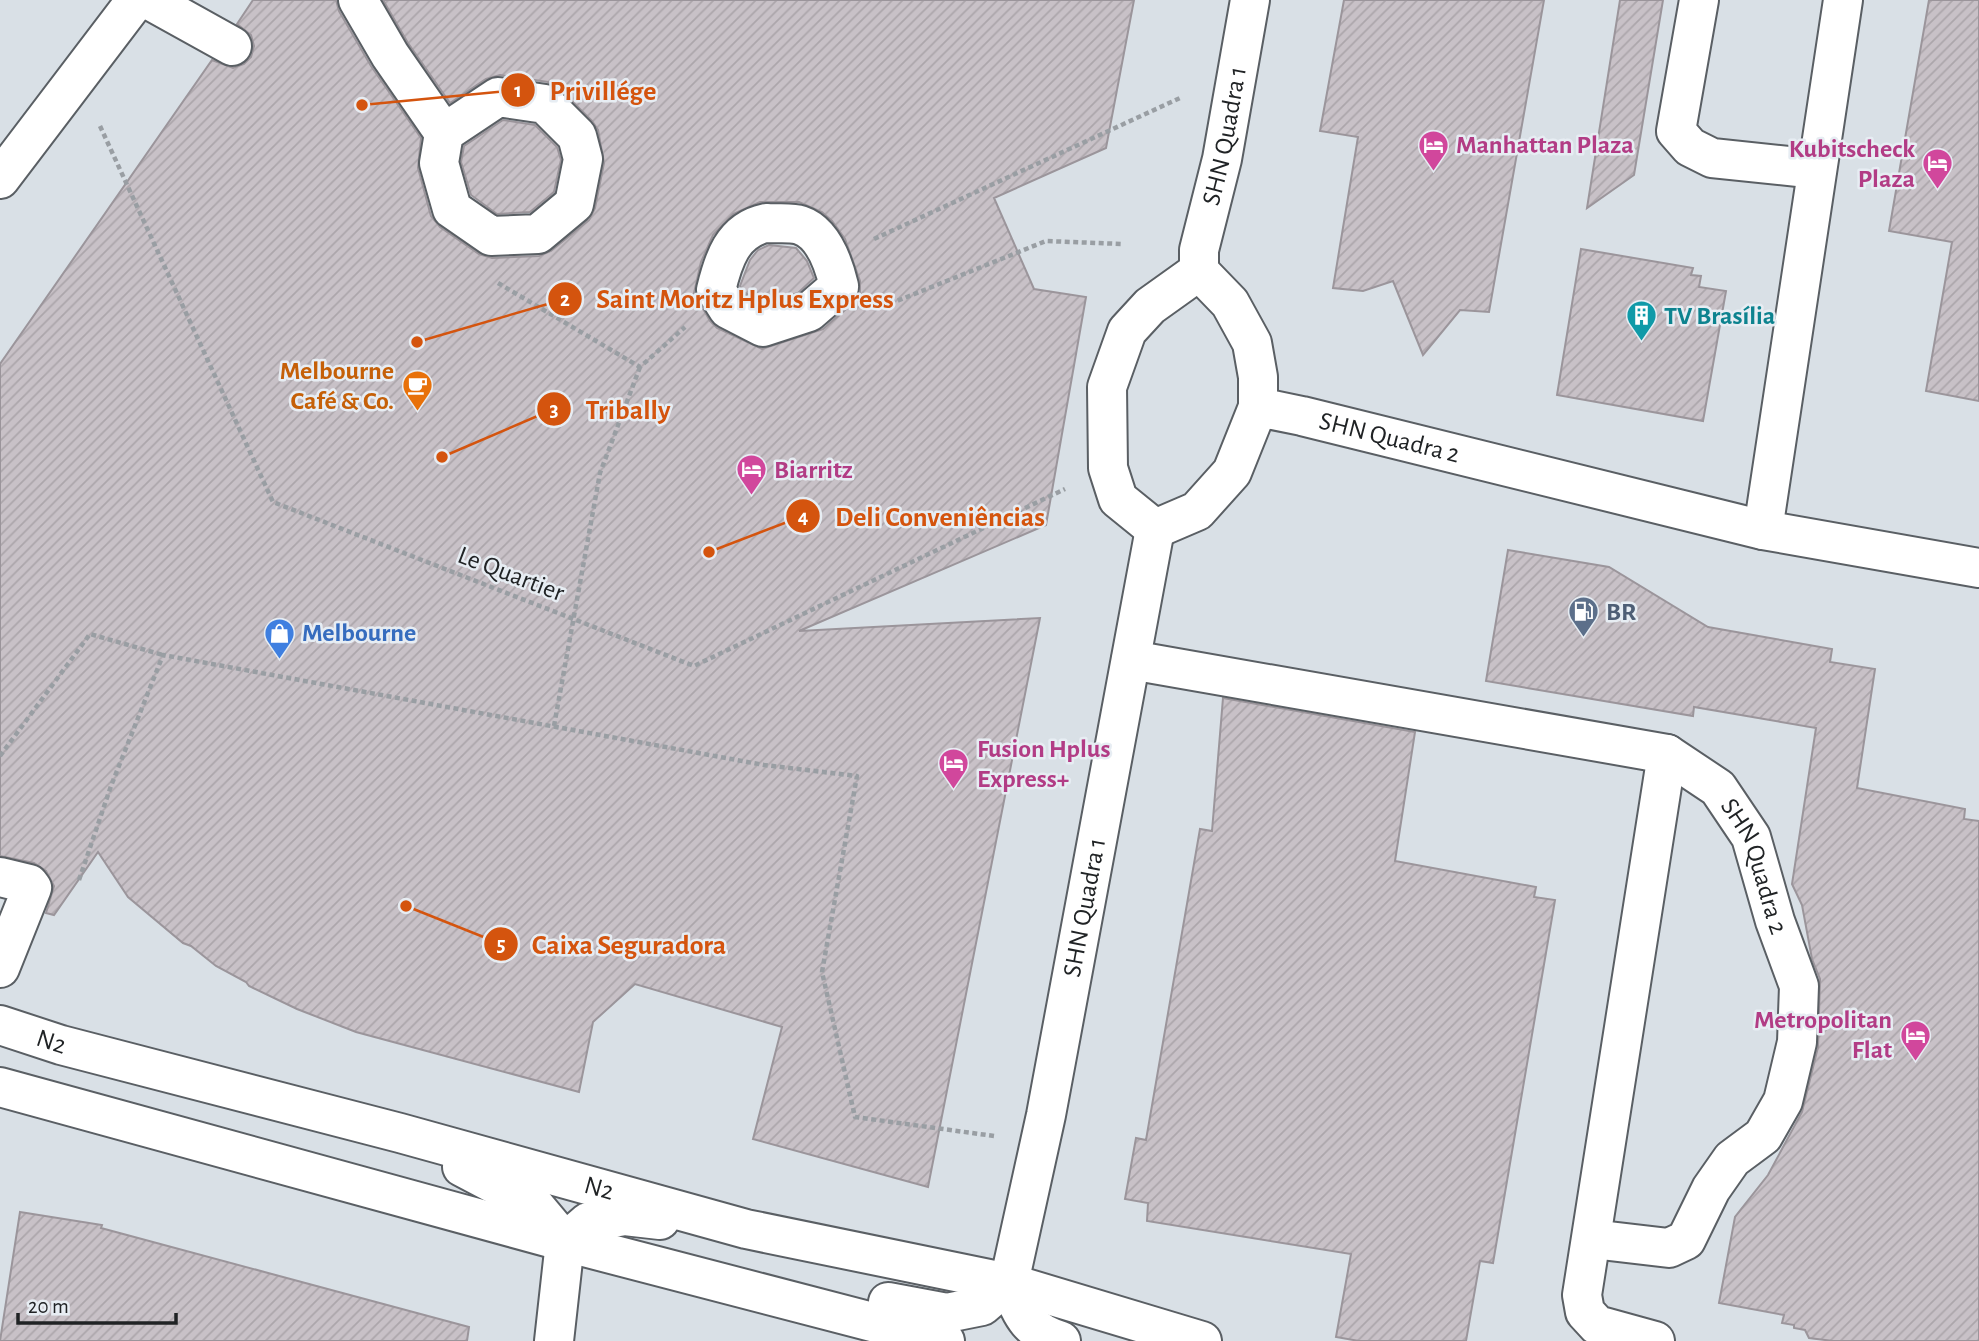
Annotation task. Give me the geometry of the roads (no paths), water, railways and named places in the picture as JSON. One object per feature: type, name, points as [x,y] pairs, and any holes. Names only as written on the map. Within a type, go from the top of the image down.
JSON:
[{"type":"street","points":[[0,179],[136,0]]},
{"type":"street","points":[[149,0],[232,46]]},
{"type":"street","points":[[358,0],[390,55],[444,133]]},
{"type":"street","name":"SHN Quadra 1","points":[[1199,271],[1199,250],[1222,159],[1250,0]]},
{"type":"street","points":[[1699,0],[1676,131],[1690,147],[1712,158],[1817,169]]},
{"type":"street","points":[[1763,530],[1843,0]]},
{"type":"street","points":[[766,223],[801,226],[818,239],[834,263],[839,286],[809,312],[763,327],[728,309],[716,290],[730,246],[752,226],[766,223]]},
{"type":"street","points":[[1199,271],[1230,303],[1252,343],[1258,377],[1258,407],[1232,472],[1197,511],[1155,529],[1118,499],[1108,468],[1107,387],[1127,331],[1150,306],[1199,271]]},
{"type":"street","name":"SHN Quadra 2","points":[[1258,407],[1763,530],[1979,568]]},
{"type":"street","name":"SHN Quadra 1","points":[[1009,1283],[1046,1115],[1155,529]]},
{"type":"street","points":[[1131,660],[1667,754],[1582,1295],[1585,1312],[1597,1325],[1655,1341]]},
{"type":"street","name":"SHN Quadra 2","points":[[1592,1239],[1669,1248],[1686,1240],[1711,1189],[1732,1159],[1763,1136],[1783,1101],[1797,1042],[1799,986],[1775,921],[1751,837],[1718,788],[1667,754]]},
{"type":"street","points":[[0,877],[29,884],[32,888],[0,968]]},
{"type":"street","name":"N2","points":[[0,1026],[61,1045],[400,1133],[746,1229],[1009,1283],[1202,1341]]},
{"type":"street","points":[[0,1042],[61,1045]]},
{"type":"street","points":[[0,1087],[565,1242],[945,1341]]},
{"type":"street","points":[[400,1133],[534,1205],[565,1242]]},
{"type":"street","points":[[554,1341],[565,1242],[588,1222],[625,1216],[746,1229]]},
{"type":"street","points":[[803,1304],[868,1299],[947,1313],[982,1307],[1009,1283],[1023,1318],[1044,1336],[1061,1341]]},
{"type":"place","name":"Privillége","points":[[362,105]]},
{"type":"place","name":"Manhattan Plaza","points":[[1433,172]]},
{"type":"place","name":"Kubitscheck Plaza","points":[[1938,191]]},
{"type":"place","name":"Saint Moritz Hplus Express","points":[[417,342]]},
{"type":"place","name":"TV Brasília","points":[[1641,343]]},
{"type":"place","name":"Melbourne Café & Co.","points":[[417,413]]},
{"type":"place","name":"Tribally","points":[[442,457]]},
{"type":"place","name":"Biarritz","points":[[751,497]]},
{"type":"place","name":"Deli Conveniências","points":[[709,552]]},
{"type":"place","name":"BR","points":[[1583,639]]},
{"type":"place","name":"Melbourne","points":[[279,660]]},
{"type":"place","name":"Fusion Hplus Express+","points":[[954,791]]},
{"type":"place","name":"Caixa Seguradora","points":[[406,906]]},
{"type":"place","name":"Metropolitan Flat","points":[[1915,1062]]}]
